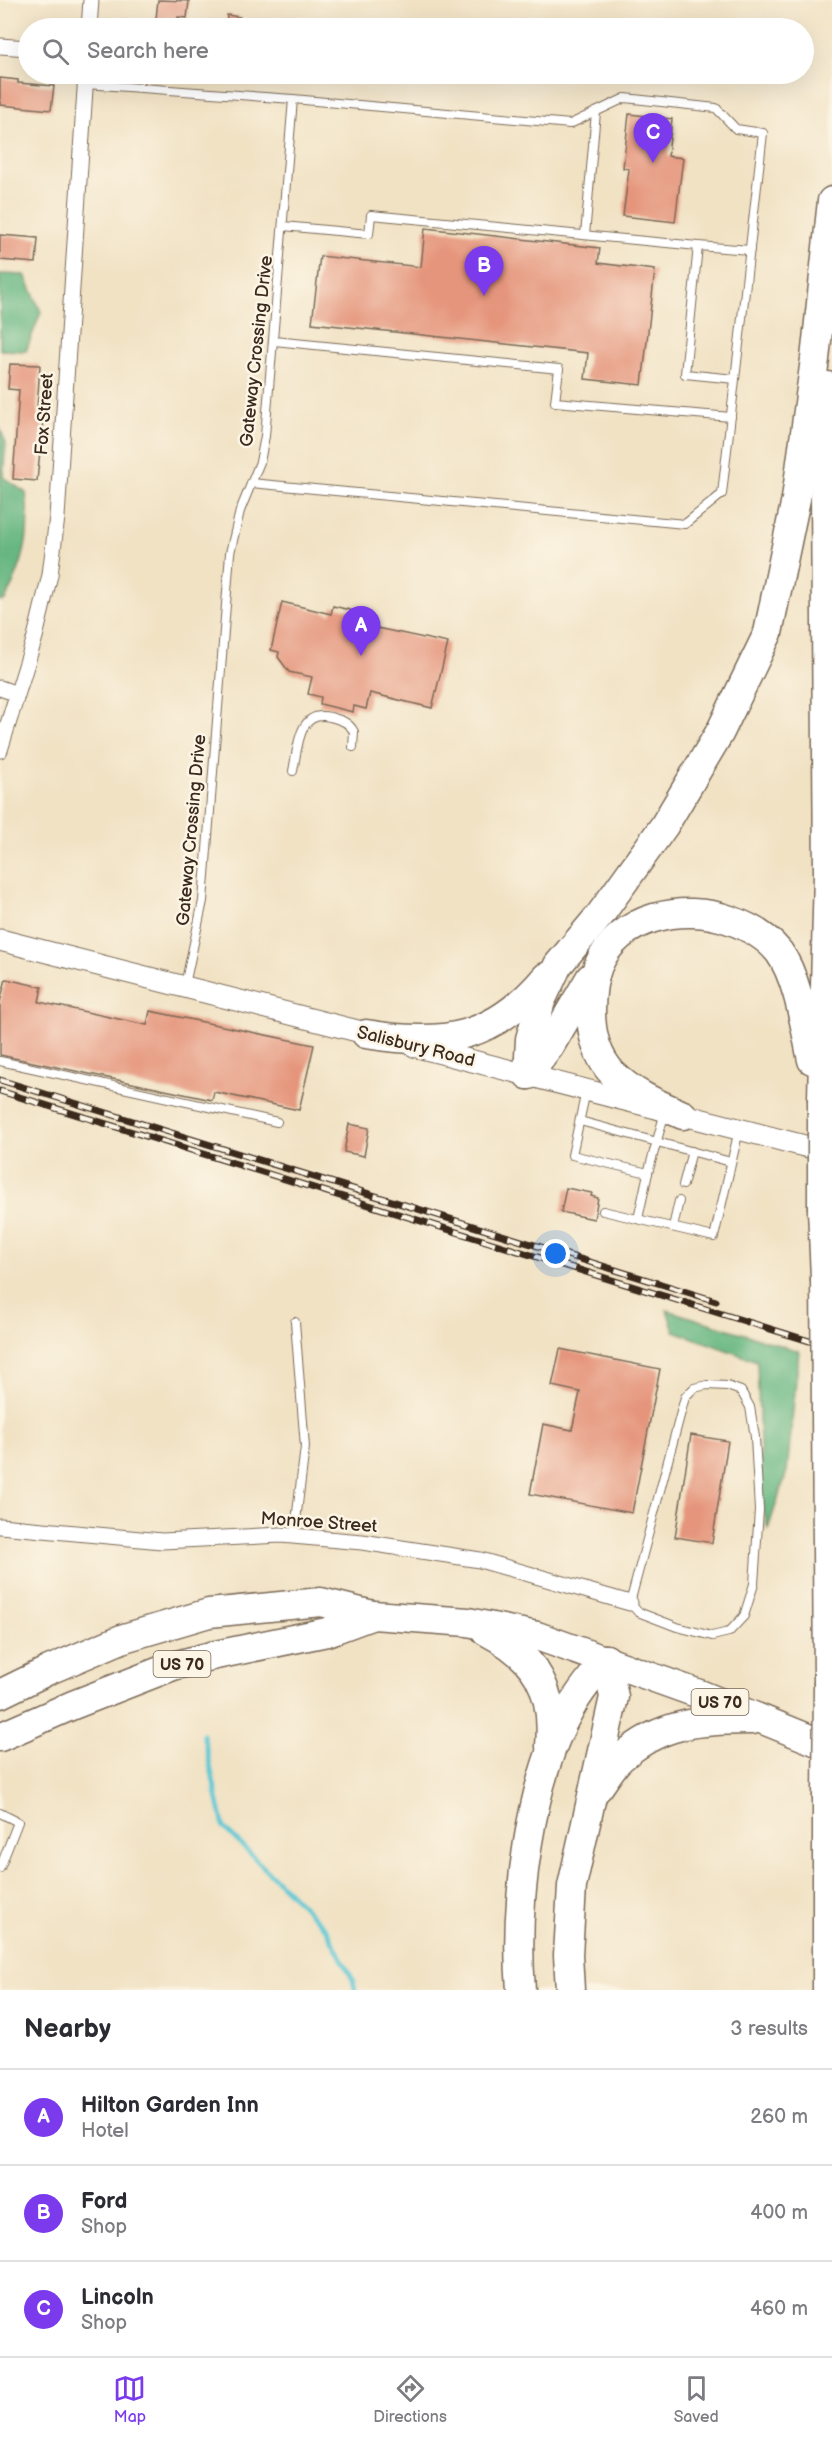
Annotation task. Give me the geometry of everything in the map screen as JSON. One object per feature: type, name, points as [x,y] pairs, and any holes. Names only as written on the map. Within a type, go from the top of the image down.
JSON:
[{"type":"highway","points":[[366,1034],[398,1039],[451,1038],[492,1024],[528,999],[600,915],[664,826],[720,732],[768,633],[796,498],[815,358],[831,208]]},
{"type":"highway","points":[[827,1990],[828,1682],[822,1098],[828,875],[825,494],[831,208]]},
{"type":"highway","points":[[528,1075],[550,1046],[616,939],[642,921],[673,913],[712,914],[749,927],[778,952],[795,988],[822,1098]]},
{"type":"highway","points":[[528,1075],[530,1039],[541,1001],[558,965]]},
{"type":"highway","points":[[598,965],[593,984],[591,1018],[591,1027],[598,1051],[612,1073],[645,1099],[674,1112]]},
{"type":"highway","name":"US 70","points":[[0,1694],[124,1638],[209,1613],[321,1602],[373,1615],[468,1622],[537,1636],[606,1659],[832,1748]]},
{"type":"highway","name":"US 70","points":[[0,1737],[73,1705],[173,1666],[327,1632],[373,1615]]},
{"type":"highway","points":[[468,1622],[510,1644],[531,1665],[546,1692],[552,1722],[550,1752],[532,1823],[521,1892],[518,1957],[521,1990]]},
{"type":"highway","points":[[550,1752],[573,1703],[606,1659]]},
{"type":"highway","points":[[570,1990],[568,1955],[572,1886],[614,1697],[606,1659]]},
{"type":"highway","points":[[587,1819],[598,1789],[619,1760],[651,1736],[689,1723],[763,1720]]},
{"type":"highway","points":[[819,1990],[827,1953]]},
{"type":"street","points":[[90,18],[91,0]]},
{"type":"street","points":[[0,45],[18,47]]},
{"type":"street","name":"Fox Street","points":[[0,750],[35,636],[50,575],[57,517],[86,84]]},
{"type":"street","points":[[0,688],[17,694]]},
{"type":"street","name":"Salisbury Road","points":[[0,940],[832,1153]]},
{"type":"street","name":"Monroe Street","points":[[0,1526],[162,1541],[294,1536],[362,1542],[480,1560],[630,1603]]},
{"type":"lane","points":[[138,84],[570,124],[624,99],[716,108],[736,129],[763,133],[722,494],[685,524],[251,483]]},
{"type":"lane","name":"Gateway Crossing Drive","points":[[185,987],[203,901],[230,553],[240,512],[263,450],[293,99]]},
{"type":"lane","points":[[585,235],[596,112]]},
{"type":"lane","points":[[283,226],[369,234],[371,215],[750,250]]},
{"type":"lane","points":[[698,246],[685,374],[735,379]]},
{"type":"lane","points":[[273,341],[559,369],[555,402],[731,417]]},
{"type":"lane","points":[[293,771],[304,724],[313,717],[322,715],[346,722],[354,732],[353,747]]},
{"type":"lane","points":[[0,1061],[277,1122]]},
{"type":"lane","points":[[586,1090],[572,1155],[648,1173]]},
{"type":"lane","points":[[638,1219],[657,1142],[674,1112]]},
{"type":"lane","points":[[580,1122],[731,1162]]},
{"type":"lane","points":[[603,1211],[714,1237],[739,1129]]},
{"type":"lane","points":[[683,1185],[692,1151]]},
{"type":"lane","points":[[673,1227],[679,1201]]},
{"type":"lane","points":[[294,1536],[305,1447],[295,1322]]},
{"type":"lane","points":[[707,1385],[728,1386],[741,1391],[750,1407],[755,1437],[759,1510],[754,1584],[744,1616],[729,1632],[711,1636],[677,1627],[638,1612],[630,1603],[685,1397],[694,1388],[707,1385]]},
{"type":"lane","points":[[0,1813],[18,1822],[0,1868]]},
{"type":"green space","points":[[0,274],[25,275],[41,312],[26,351],[0,350]]},
{"type":"green space","points":[[0,428],[6,443],[3,477],[26,493],[28,523],[22,561],[5,600],[0,601]]},
{"type":"green space","points":[[667,1310],[799,1351],[787,1471],[768,1529],[762,1502],[757,1361],[674,1331]]},
{"type":"building","points":[[158,0],[189,1],[187,18],[156,18]]},
{"type":"building","points":[[227,15],[240,17],[240,18],[227,18]]},
{"type":"building","points":[[0,78],[18,80],[18,84],[54,86],[51,110],[0,105]]},
{"type":"building","points":[[629,114],[672,119],[668,156],[683,158],[675,222],[623,216],[629,169],[623,168]]},
{"type":"building","points":[[425,228],[600,248],[598,263],[655,270],[642,385],[585,379],[588,353],[312,323],[320,256],[421,267]]},
{"type":"building","points":[[0,235],[38,238],[36,263],[0,260]]},
{"type":"building","points":[[10,364],[40,365],[37,409],[38,420],[43,420],[37,481],[13,479],[19,390],[8,389]]},
{"type":"building","points":[[282,602],[331,614],[333,606],[371,615],[369,625],[377,628],[448,643],[432,708],[370,693],[366,709],[354,706],[353,712],[320,704],[321,697],[308,694],[312,677],[289,672],[278,657],[279,652],[271,650]]},
{"type":"building","points":[[6,979],[42,987],[39,1002],[147,1025],[150,1011],[314,1045],[299,1110],[214,1092],[212,1100],[0,1055],[0,1002]]},
{"type":"building","points":[[349,1124],[369,1128],[364,1156],[344,1152]]},
{"type":"building","points":[[566,1188],[592,1193],[591,1196],[598,1198],[594,1219],[561,1212]]},
{"type":"building","points":[[560,1349],[660,1369],[632,1513],[530,1494],[543,1424],[572,1430],[580,1392],[552,1386]]},
{"type":"building","points":[[691,1435],[728,1441],[712,1543],[675,1537]]},
{"type":"waterway","points":[[203,1734],[224,1828],[326,1929],[353,1980],[355,1990]]},
{"type":"railway","points":[[0,1080],[716,1301]]},
{"type":"railway","points":[[0,1091],[832,1348]]},
{"type":"place","name":"Lincoln","points":[[653,163]]},
{"type":"place","name":"Ford","points":[[484,296]]},
{"type":"place","name":"Hilton Garden Inn","points":[[361,656]]}]
